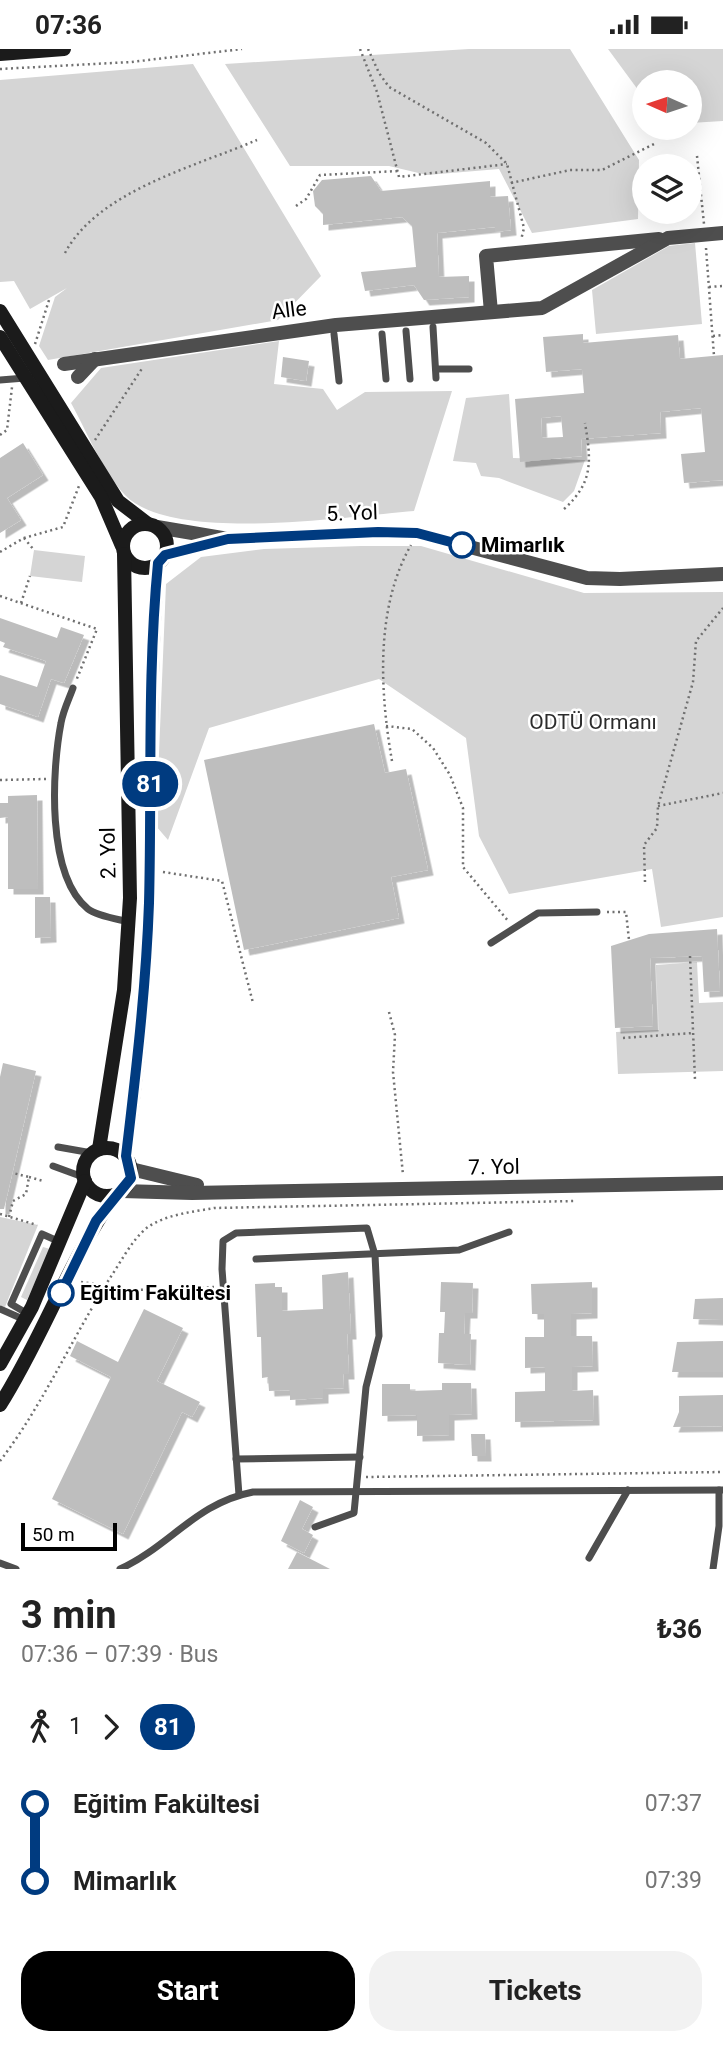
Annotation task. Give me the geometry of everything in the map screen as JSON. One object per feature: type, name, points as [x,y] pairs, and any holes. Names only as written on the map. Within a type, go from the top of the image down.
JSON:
[{"type":"street","points":[[0,54],[64,49]]},
{"type":"street","name":"Alle","points":[[491,312],[485,256],[723,233]]},
{"type":"street","name":"Alle","points":[[71,368],[95,359],[155,349],[336,325],[542,309],[664,238]]},
{"type":"street","name":"2. Yol","points":[[0,311],[26,372],[108,510],[123,550],[129,922],[124,990],[95,1151],[84,1166],[84,1179],[61,1242],[27,1317],[0,1364]]},
{"type":"street","name":"2. Yol","points":[[0,337],[118,501],[165,536],[152,628],[144,1015],[129,1162],[131,1178],[96,1221],[48,1322],[0,1405]]},
{"type":"street","points":[[152,525],[130,529],[123,550],[139,567],[161,559]]},
{"type":"street","name":"5. Yol","points":[[152,525],[228,539],[378,532],[417,533],[587,578],[723,574]]},
{"type":"street","name":"5. Yol","points":[[161,559],[228,539]]},
{"type":"street","points":[[95,1151],[114,1148],[129,1162]]},
{"type":"street","name":"7. Yol","points":[[129,1162],[183,1184],[265,1191]]},
{"type":"street","points":[[84,1179],[101,1195],[118,1193]]},
{"type":"street","name":"7. Yol","points":[[118,1193],[723,1183]]},
{"type":"lane","points":[[433,327],[436,378]]},
{"type":"lane","points":[[406,331],[410,379]]},
{"type":"lane","points":[[334,334],[339,381]]},
{"type":"lane","points":[[382,334],[386,379]]},
{"type":"lane","points":[[436,369],[470,369]]},
{"type":"lane","points":[[0,380],[26,372]]},
{"type":"lane","points":[[73,688],[61,721],[55,779],[57,841],[70,884],[88,909],[129,922]]},
{"type":"lane","points":[[491,943],[538,913],[597,912]]},
{"type":"lane","points":[[58,1147],[95,1151]]},
{"type":"lane","points":[[53,1166],[84,1179]]},
{"type":"lane","points":[[239,1495],[223,1286],[223,1241],[236,1233],[367,1228],[375,1255],[379,1336],[366,1387],[354,1513],[315,1527]]},
{"type":"lane","points":[[256,1259],[459,1250],[509,1232]]},
{"type":"lane","points":[[27,1317],[11,1304],[42,1234],[61,1242]]},
{"type":"lane","points":[[0,1308],[27,1317]]},
{"type":"lane","points":[[236,1459],[360,1457]]},
{"type":"lane","points":[[589,1558],[628,1490]]},
{"type":"lane","points":[[120,1569],[206,1508],[253,1492],[721,1490],[717,1565]]},
{"type":"lane","points":[[0,1563],[16,1569]]},
{"type":"path","points":[[0,69],[131,62],[242,49]]},
{"type":"path","points":[[360,49],[377,92],[399,177],[507,164]]},
{"type":"path","points":[[368,49],[389,87],[486,143],[507,164],[524,228],[517,253]]},
{"type":"path","points":[[65,253],[75,234],[100,211],[126,195],[257,140]]},
{"type":"path","points":[[511,183],[570,170],[602,170],[656,143]]},
{"type":"path","points":[[296,206],[306,199],[320,175],[398,171]]},
{"type":"path","points":[[702,205],[714,356]]},
{"type":"path","points":[[709,287],[723,286]]},
{"type":"path","points":[[0,435],[7,430],[50,297]]},
{"type":"path","points":[[713,335],[723,335]]},
{"type":"path","points":[[94,442],[155,349]]},
{"type":"path","points":[[564,509],[578,496],[590,468],[585,423]]},
{"type":"path","points":[[0,552],[24,538],[62,527],[85,472]]},
{"type":"path","points":[[392,761],[386,726],[384,651],[399,566],[417,533]]},
{"type":"path","points":[[24,538],[34,549]]},
{"type":"path","points":[[21,603],[30,576]]},
{"type":"path","points":[[0,596],[97,629],[73,688]]},
{"type":"path","points":[[645,881],[644,845],[657,828],[658,806],[693,682],[696,641],[723,608]]},
{"type":"path","points":[[386,726],[412,729],[433,748],[450,775],[463,808],[463,867],[514,928]]},
{"type":"path","points":[[0,780],[55,779]]},
{"type":"path","points":[[658,806],[723,793]]},
{"type":"path","points":[[149,869],[222,881],[253,1003]]},
{"type":"path","points":[[597,912],[626,912],[629,940]]},
{"type":"path","points":[[690,956],[695,1080]]},
{"type":"path","points":[[390,1012],[395,1035],[395,1117],[405,1189]]},
{"type":"path","points":[[623,1038],[693,1033]]},
{"type":"path","points":[[13,1173],[43,1181]]},
{"type":"path","points":[[9,1217],[13,1201],[26,1194],[29,1177]]},
{"type":"path","points":[[0,1214],[38,1225],[42,1234]]},
{"type":"path","points":[[67,1280],[137,1290],[223,1286]]},
{"type":"path","points":[[358,1477],[723,1472]]},
{"type":"green space","points":[[469,49],[570,49],[635,154],[632,154],[632,220],[532,233],[499,169],[427,175],[389,166],[290,166],[225,64]]},
{"type":"green space","points":[[608,49],[723,49],[723,121],[702,122],[702,70],[632,70],[632,82]]},
{"type":"green space","points":[[193,64],[321,276],[278,320],[48,360],[39,346],[55,297],[67,288],[30,309],[14,281],[0,282],[0,80]]},
{"type":"green space","points":[[695,243],[702,324],[596,334],[592,290],[669,246]]},
{"type":"green space","points":[[279,341],[274,384],[323,389],[337,410],[365,392],[452,391],[414,511],[307,521],[220,523],[181,519],[148,510],[125,495],[102,463],[71,403],[101,368]]},
{"type":"green space","points":[[509,394],[513,458],[585,460],[574,491],[563,502],[499,478],[481,476],[476,463],[453,461],[466,398]]},
{"type":"green space","name":"ODTÜ Ormanı","points":[[421,546],[584,593],[723,592],[723,917],[661,927],[652,869],[509,894],[479,836],[466,738],[379,679],[209,728],[168,840],[156,826],[166,584],[201,557],[264,549]]},
{"type":"green space","points":[[34,550],[85,556],[82,582],[30,576]]},
{"type":"green space","points":[[697,962],[699,1003],[723,1002],[723,1071],[618,1074],[616,1032],[659,1030],[656,965]]},
{"type":"green space","points":[[0,1217],[38,1225],[5,1307],[0,1306]]},
{"type":"green space","points":[[43,1247],[50,1249],[27,1300],[21,1297]]},
{"type":"building","points":[[371,176],[381,191],[490,181],[490,197],[508,196],[511,230],[495,232],[495,227],[437,233],[439,277],[469,276],[469,297],[424,300],[414,285],[365,291],[361,272],[416,267],[412,226],[402,217],[323,225],[323,214],[315,206],[313,191],[322,180]]},
{"type":"building","points":[[583,334],[583,343],[678,335],[680,359],[723,355],[723,480],[684,483],[681,454],[705,452],[701,408],[660,412],[661,433],[581,439],[582,456],[520,462],[515,399],[584,393],[582,369],[546,372],[543,337]],"holes":[[[561,416],[563,437],[542,438],[541,418]]]},
{"type":"building","points":[[283,357],[309,361],[306,381],[281,377]]},
{"type":"building","points":[[23,443],[43,475],[7,498],[21,520],[0,533],[0,458]]},
{"type":"building","points":[[0,618],[57,638],[61,627],[84,635],[64,683],[51,679],[38,717],[0,704],[0,675],[37,687],[46,661],[3,647],[5,643],[0,641]]},
{"type":"building","points":[[374,724],[385,773],[406,769],[428,870],[391,877],[399,918],[244,950],[204,760]]},
{"type":"building","points":[[37,795],[38,889],[8,889],[8,817],[0,818],[0,803],[8,803],[8,796]]},
{"type":"building","points":[[35,897],[50,897],[51,937],[35,938]]},
{"type":"building","points":[[717,929],[720,991],[704,992],[702,956],[650,958],[653,1026],[615,1028],[611,946],[649,934]]},
{"type":"building","points":[[3,1063],[36,1071],[4,1209],[0,1209],[0,1077]]},
{"type":"building","points":[[348,1272],[351,1334],[347,1334],[349,1374],[343,1374],[344,1388],[323,1389],[323,1398],[290,1400],[290,1390],[269,1391],[268,1377],[262,1378],[255,1284],[275,1283],[275,1287],[282,1287],[282,1311],[323,1309],[322,1275]]},
{"type":"building","points":[[441,1282],[473,1283],[472,1313],[465,1313],[464,1334],[471,1334],[470,1365],[438,1363],[439,1333],[444,1333],[445,1312],[440,1312]]},
{"type":"building","points":[[592,1282],[592,1313],[571,1314],[571,1336],[592,1336],[593,1366],[572,1367],[572,1391],[593,1390],[594,1420],[515,1422],[515,1392],[545,1391],[545,1367],[525,1368],[525,1337],[544,1337],[544,1314],[532,1314],[531,1284]]},
{"type":"building","points":[[723,1298],[723,1320],[693,1319],[695,1299]]},
{"type":"building","points":[[144,1309],[183,1328],[157,1381],[200,1402],[192,1417],[182,1412],[123,1534],[52,1499],[111,1377],[70,1356],[77,1341],[118,1362]]},
{"type":"building","points":[[723,1341],[723,1372],[672,1372],[677,1342]]},
{"type":"building","points":[[442,1383],[471,1383],[472,1414],[449,1415],[449,1435],[417,1436],[417,1415],[382,1416],[382,1384],[410,1384],[410,1391],[442,1390]]},
{"type":"building","points":[[723,1395],[723,1426],[673,1427],[679,1412],[679,1396]]},
{"type":"building","points":[[471,1434],[485,1434],[486,1456],[472,1456]]},
{"type":"building","points":[[300,1500],[313,1507],[302,1529],[313,1535],[304,1553],[281,1541]]},
{"type":"building","points":[[297,1552],[330,1569],[288,1569]]},
{"type":"bus line","name":"81","points":[[61,1293],[96,1221],[131,1178],[130,1163],[126,1156],[144,1015],[148,931],[152,628],[158,563],[165,555],[228,539],[378,532],[417,533],[462,545]]},
{"type":"place","name":"Mimarlık","points":[[462,545]]},
{"type":"place","name":"Eğitim Fakültesi","points":[[61,1293]]}]
